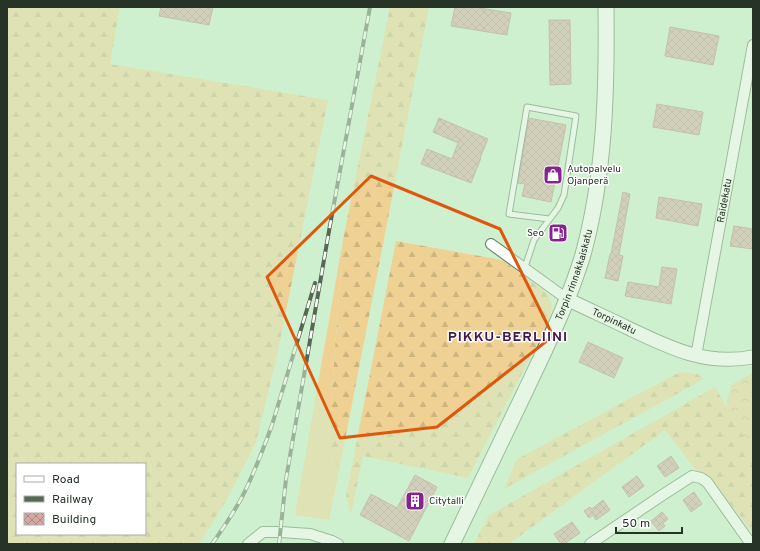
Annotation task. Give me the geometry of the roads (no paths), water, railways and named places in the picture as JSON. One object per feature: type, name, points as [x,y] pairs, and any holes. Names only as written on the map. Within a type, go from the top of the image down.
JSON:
[{"type":"main road","name":"Torpin rinnakkaiskatu","points":[[452,544],[545,350],[567,299],[581,260],[588,234],[601,155],[606,86],[606,7]]},
{"type":"street","name":"Raidekatu","points":[[696,356],[753,45]]},
{"type":"street","name":"Torpinkatu","points":[[491,244],[525,267],[567,299],[656,341],[696,356],[725,360],[753,357]]},
{"type":"street","points":[[590,544],[692,476],[707,482],[752,544]]},
{"type":"street","points":[[248,544],[263,532],[280,532],[310,534],[338,544]]},
{"type":"lane","points":[[525,267],[534,240],[558,208],[564,195],[576,116],[527,107],[509,214],[549,219]]},
{"type":"railway","points":[[279,544],[286,479],[370,7]]},
{"type":"railway","points":[[212,544],[241,499],[250,481],[272,425],[315,283]]},
{"type":"place","name":"Autopalvelu Ojanperä","points":[[553,175]]},
{"type":"place","name":"Seo","points":[[558,233]]},
{"type":"place","name":"Citytalli","points":[[415,501]]},
{"type":"district","name":"PIKKU-BERLIINI","points":[[508,337]]}]
